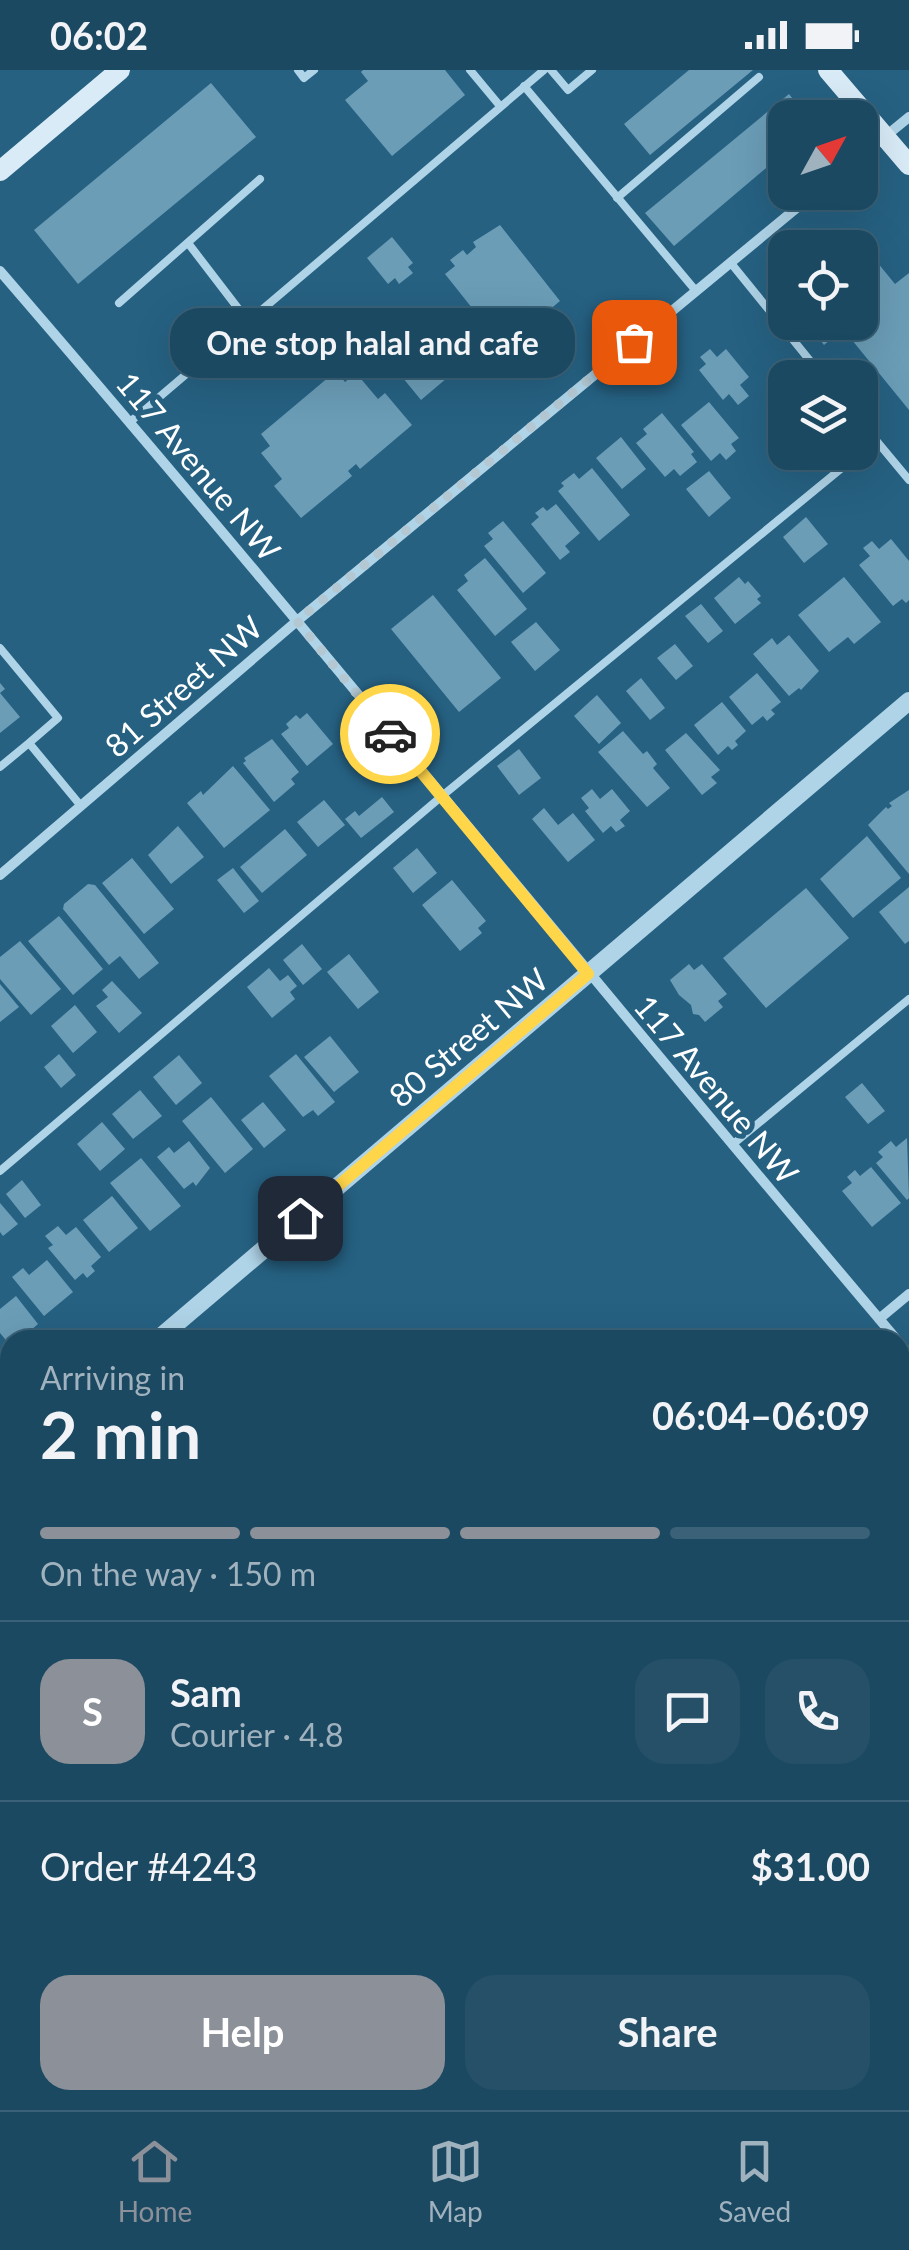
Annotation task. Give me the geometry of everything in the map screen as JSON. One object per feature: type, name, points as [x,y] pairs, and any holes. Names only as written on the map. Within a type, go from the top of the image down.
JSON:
[{"type":"main road","points":[[0,171],[120,70]]},
{"type":"main road","points":[[828,70],[909,165]]},
{"type":"street","points":[[878,142],[909,117]]},
{"type":"street","name":"81 Street NW","points":[[0,876],[297,621],[794,210]]},
{"type":"street","name":"117 Avenue NW","points":[[0,271],[888,1330]]},
{"type":"street","name":"80 Street NW","points":[[169,1330],[909,701]]},
{"type":"street","points":[[879,1319],[909,1294]]},
{"type":"lane","points":[[298,70],[304,78],[314,70]]},
{"type":"lane","points":[[470,70],[500,106]]},
{"type":"lane","points":[[130,422],[524,86],[547,70],[568,90],[592,70]]},
{"type":"lane","points":[[617,198],[759,77]]},
{"type":"lane","points":[[524,86],[696,291]]},
{"type":"lane","points":[[118,303],[260,178]]},
{"type":"lane","points":[[188,243],[247,320]]},
{"type":"lane","points":[[730,262],[809,360]]},
{"type":"lane","points":[[878,442],[909,479]]},
{"type":"lane","points":[[0,1171],[442,796],[839,470]]},
{"type":"lane","points":[[0,648],[58,718],[0,767]]},
{"type":"lane","points":[[29,743],[80,806]]},
{"type":"lane","points":[[732,1145],[909,999]]},
{"type":"building","points":[[363,70],[445,70],[465,95],[392,156],[345,100],[368,81]]},
{"type":"building","points":[[689,70],[753,70],[650,155],[624,124]]},
{"type":"building","points":[[211,83],[256,137],[78,284],[34,230]]},
{"type":"building","points":[[768,111],[768,166],[674,246],[645,213]]},
{"type":"building","points":[[500,225],[560,301],[548,311],[552,317],[540,327],[535,321],[527,328],[531,333],[519,343],[515,338],[503,347],[445,274],[455,266],[450,260],[463,250],[467,255],[476,247],[473,242]]},
{"type":"building","points":[[392,237],[413,263],[408,267],[413,273],[399,284],[395,278],[388,284],[367,258]]},
{"type":"building","points":[[878,263],[895,284],[909,273],[909,410],[878,372],[878,360],[868,360],[852,340],[878,340]]},
{"type":"building","points":[[446,316],[453,323],[459,318],[484,349],[456,372],[431,341],[442,331],[436,324]]},
{"type":"building","points":[[414,344],[447,378],[421,400],[398,372],[402,369],[395,360]]},
{"type":"building","points":[[710,349],[717,357],[726,349],[749,377],[740,385],[749,396],[738,405],[729,394],[723,400],[699,370],[706,364],[700,357]]},
{"type":"building","points":[[336,371],[345,382],[356,373],[378,399],[385,393],[412,425],[360,469],[356,464],[348,471],[352,476],[301,518],[274,486],[282,479],[261,453],[270,446],[261,434]]},
{"type":"building","points":[[709,402],[739,438],[731,444],[736,451],[726,460],[720,453],[711,461],[681,425]]},
{"type":"building","points":[[662,413],[694,452],[691,454],[697,462],[680,476],[674,469],[665,477],[636,443],[647,434],[643,429]]},
{"type":"building","points":[[621,437],[646,469],[622,489],[596,458]]},
{"type":"building","points":[[592,468],[630,515],[599,541],[558,491],[564,486],[561,483],[574,473],[579,479]]},
{"type":"building","points":[[709,471],[731,498],[709,517],[686,489]]},
{"type":"building","points":[[556,504],[580,533],[565,546],[570,552],[560,560],[531,524],[539,517],[535,513]]},
{"type":"building","points":[[806,517],[828,544],[804,563],[783,537]]},
{"type":"building","points":[[503,521],[546,573],[523,593],[484,546],[493,539],[488,533]]},
{"type":"building","points":[[891,539],[909,561],[909,600],[906,603],[902,599],[893,606],[859,565],[870,556],[863,548],[872,541],[879,549]]},
{"type":"building","points":[[485,558],[527,609],[495,636],[457,590],[468,581],[464,575]]},
{"type":"building","points":[[739,577],[761,596],[757,599],[761,603],[735,624],[714,598]]},
{"type":"building","points":[[844,577],[881,622],[854,644],[848,637],[829,652],[798,615]]},
{"type":"building","points":[[433,595],[501,678],[459,712],[391,629]]},
{"type":"building","points":[[701,604],[723,631],[708,643],[685,616]]},
{"type":"building","points":[[536,622],[560,650],[535,671],[511,642]]},
{"type":"building","points":[[789,635],[819,671],[801,690],[789,696],[753,654],[772,638],[777,645]]},
{"type":"building","points":[[675,644],[693,666],[676,680],[657,658]]},
{"type":"building","points":[[757,673],[781,702],[771,710],[775,714],[767,721],[763,716],[752,725],[729,697]]},
{"type":"building","points":[[641,678],[665,708],[650,720],[626,691]]},
{"type":"building","points":[[0,693],[20,717],[0,733]]},
{"type":"building","points":[[597,695],[621,723],[599,744],[574,716]]},
{"type":"building","points":[[722,702],[746,731],[735,741],[738,745],[732,750],[728,746],[718,755],[694,725]]},
{"type":"building","points":[[307,713],[333,744],[307,766],[281,734],[296,715],[300,719]]},
{"type":"building","points":[[623,731],[643,754],[647,751],[657,764],[653,768],[670,788],[647,807],[598,752]]},
{"type":"building","points":[[686,733],[720,770],[711,777],[717,783],[702,795],[665,750]]},
{"type":"building","points":[[272,739],[299,772],[291,779],[295,784],[274,802],[243,763],[244,758]]},
{"type":"building","points":[[519,749],[541,778],[519,795],[497,766]]},
{"type":"building","points":[[233,766],[270,810],[224,848],[187,803],[201,791],[203,795]]},
{"type":"building","points":[[592,789],[600,799],[612,789],[630,811],[620,820],[625,826],[616,832],[611,826],[603,833],[585,811],[589,808],[581,798]]},
{"type":"building","points":[[909,790],[909,874],[868,825],[892,806],[889,803]]},
{"type":"building","points":[[382,797],[394,812],[361,838],[345,819],[355,811],[359,816]]},
{"type":"building","points":[[324,800],[345,825],[318,847],[297,822]]},
{"type":"building","points":[[544,808],[558,825],[573,813],[595,840],[568,862],[532,819]]},
{"type":"building","points":[[178,826],[204,857],[171,884],[148,855]]},
{"type":"building","points":[[285,829],[307,855],[262,893],[240,867]]},
{"type":"building","points":[[867,836],[901,878],[853,918],[820,879]]},
{"type":"building","points":[[417,848],[437,873],[413,893],[393,868]]},
{"type":"building","points":[[132,858],[174,909],[144,934],[102,883]]},
{"type":"building","points":[[233,868],[259,901],[244,913],[217,880]]},
{"type":"building","points":[[452,880],[486,921],[478,928],[482,933],[460,951],[422,905]]},
{"type":"building","points":[[88,884],[95,885],[159,963],[139,979],[120,956],[109,965],[63,909]]},
{"type":"building","points":[[909,887],[909,941],[905,944],[879,912]]},
{"type":"building","points":[[806,888],[849,938],[766,1008],[723,958]]},
{"type":"building","points":[[59,916],[103,969],[73,995],[28,941]]},
{"type":"building","points":[[20,941],[61,989],[31,1015],[0,979],[0,957]]},
{"type":"building","points":[[302,944],[322,969],[303,985],[283,960]]},
{"type":"building","points":[[349,954],[379,992],[358,1009],[327,972]]},
{"type":"building","points":[[689,964],[694,970],[702,964],[727,994],[718,1001],[723,1007],[705,1022],[693,1014],[691,1005],[670,980]]},
{"type":"building","points":[[269,968],[280,981],[288,975],[297,986],[290,992],[295,999],[272,1018],[247,987]]},
{"type":"building","points":[[112,981],[142,1013],[119,1033],[96,1006],[108,997],[102,990]]},
{"type":"building","points":[[0,984],[19,1007],[0,1022]]},
{"type":"building","points":[[75,1005],[97,1032],[73,1053],[51,1026]]},
{"type":"building","points":[[330,1036],[359,1072],[334,1092],[304,1057]]},
{"type":"building","points":[[59,1054],[76,1075],[61,1088],[44,1067]]},
{"type":"building","points":[[296,1054],[335,1102],[318,1116],[313,1110],[303,1117],[269,1076]]},
{"type":"building","points":[[179,1055],[202,1083],[176,1105],[153,1077]]},
{"type":"building","points":[[862,1083],[885,1111],[868,1124],[845,1097]]},
{"type":"building","points":[[140,1090],[162,1116],[133,1139],[112,1114]]},
{"type":"building","points":[[211,1097],[253,1149],[225,1173],[182,1121]]},
{"type":"building","points":[[263,1102],[286,1130],[264,1148],[241,1120]]},
{"type":"building","points":[[102,1122],[125,1149],[100,1171],[77,1144]]},
{"type":"building","points":[[907,1138],[907,1200],[876,1163],[883,1157],[878,1152],[891,1141],[896,1147]]},
{"type":"building","points":[[189,1141],[210,1168],[196,1186],[193,1182],[184,1189],[157,1157],[169,1147],[174,1153]]},
{"type":"building","points":[[141,1158],[181,1206],[150,1231],[110,1183]]},
{"type":"building","points":[[871,1167],[901,1203],[872,1227],[842,1191],[852,1183],[847,1177],[855,1170],[860,1176]]},
{"type":"building","points":[[22,1180],[41,1205],[25,1218],[6,1194]]},
{"type":"building","points":[[112,1196],[138,1228],[109,1252],[83,1220]]},
{"type":"building","points":[[0,1203],[18,1224],[3,1236],[0,1232]]},
{"type":"building","points":[[58,1226],[66,1235],[76,1227],[101,1257],[91,1266],[95,1271],[87,1278],[83,1273],[75,1280],[48,1248],[53,1245],[45,1236]]},
{"type":"building","points":[[47,1260],[73,1292],[44,1316],[12,1277],[23,1268],[29,1275]]},
{"type":"building","points":[[16,1296],[38,1324],[31,1330],[0,1330],[0,1309]]},
{"type":"way so far","points":[[390,734],[297,621],[634,342]]},
{"type":"place","name":"One stop halal and cafe","points":[[634,342]]},
{"type":"route","points":[[300,1218],[588,974],[390,734]]}]
